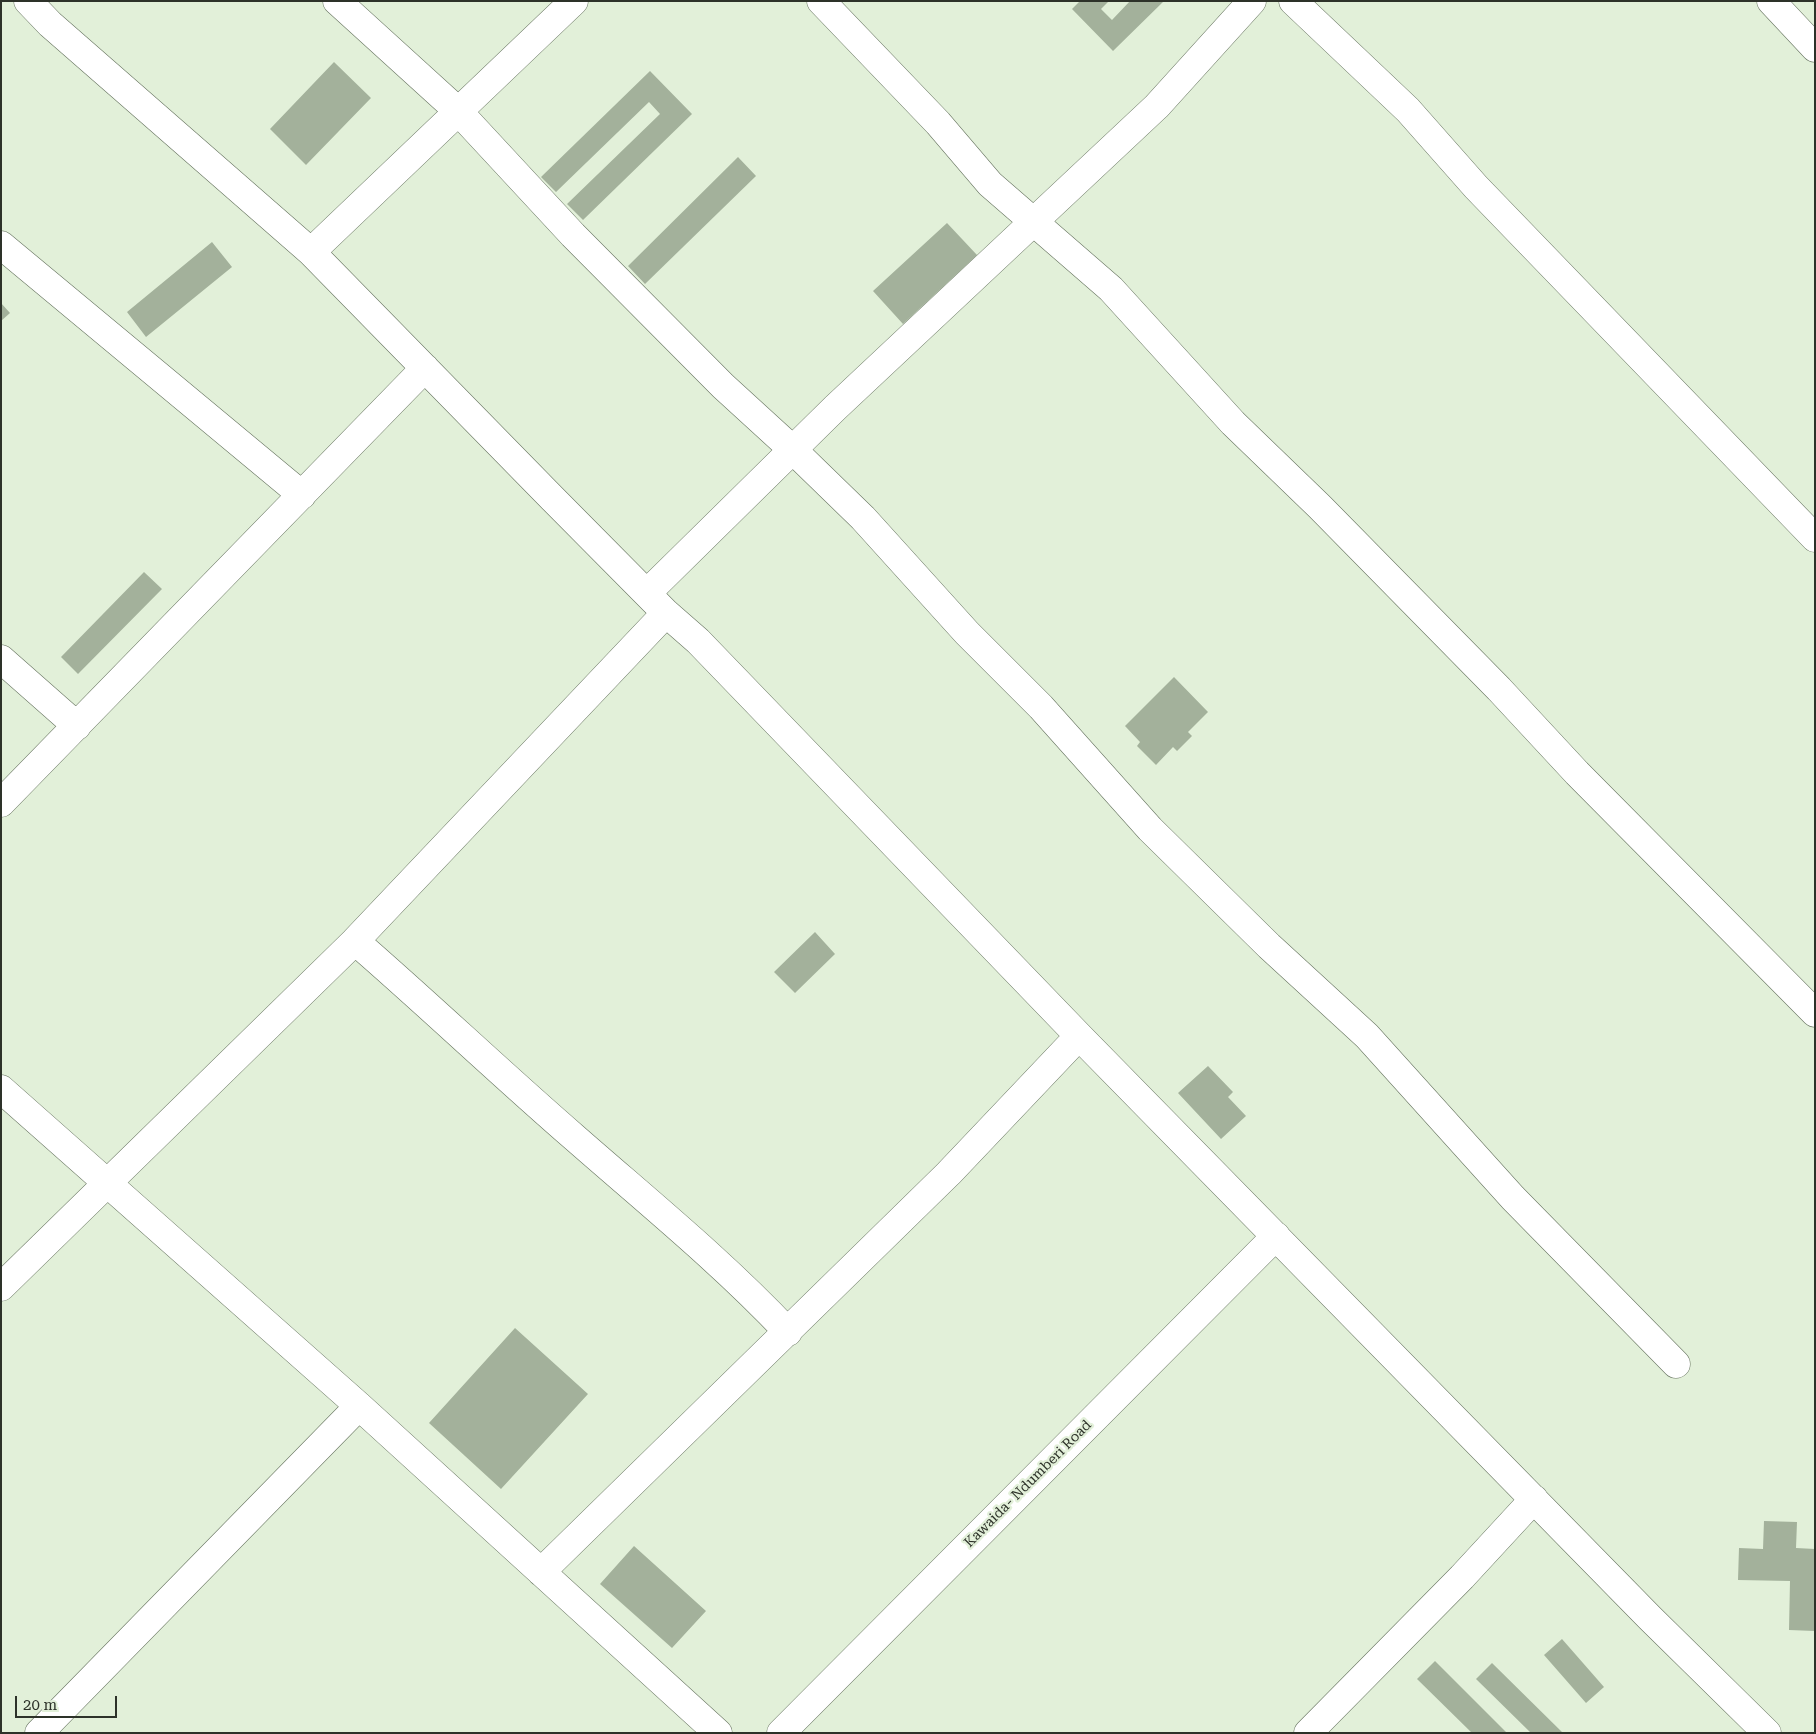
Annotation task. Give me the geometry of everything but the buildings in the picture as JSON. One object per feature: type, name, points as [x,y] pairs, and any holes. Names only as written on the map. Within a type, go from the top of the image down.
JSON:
[{"type":"street","points":[[28,1],[50,24],[311,252],[666,613],[698,641],[1080,1036],[1534,1500],[1767,1733]]},
{"type":"street","points":[[337,1],[458,111],[573,235],[723,386],[863,518],[967,633],[1041,707],[1150,829],[1269,946],[1367,1036],[1513,1198],[1676,1364]]},
{"type":"street","points":[[311,252],[574,1]]},
{"type":"street","points":[[821,1],[938,123],[990,184],[1111,289],[1233,423],[1320,507],[1499,689],[1577,774],[1815,1013]]},
{"type":"street","points":[[647,593],[834,408],[1157,106],[1252,1]]},
{"type":"street","points":[[1292,1],[1408,110],[1476,187],[1815,538]]},
{"type":"street","points":[[1771,1],[1815,48]]},
{"type":"street","points":[[1,245],[302,495]]},
{"type":"street","points":[[1,803],[425,368]]},
{"type":"street","points":[[1,1287],[355,941],[666,613]]},
{"type":"street","points":[[1,659],[77,726]]},
{"type":"street","points":[[355,941],[429,1005],[530,1099],[695,1240],[755,1297],[788,1332]]},
{"type":"street","points":[[541,1572],[949,1173],[1080,1036]]},
{"type":"street","points":[[1,1088],[108,1182],[228,1292],[359,1406],[718,1733]]},
{"type":"street","name":"Kawaida- Ndumberi Road","points":[[780,1733],[1276,1236]]},
{"type":"street","points":[[39,1733],[359,1406]]},
{"type":"street","points":[[1308,1733],[1462,1577],[1534,1500]]}]
